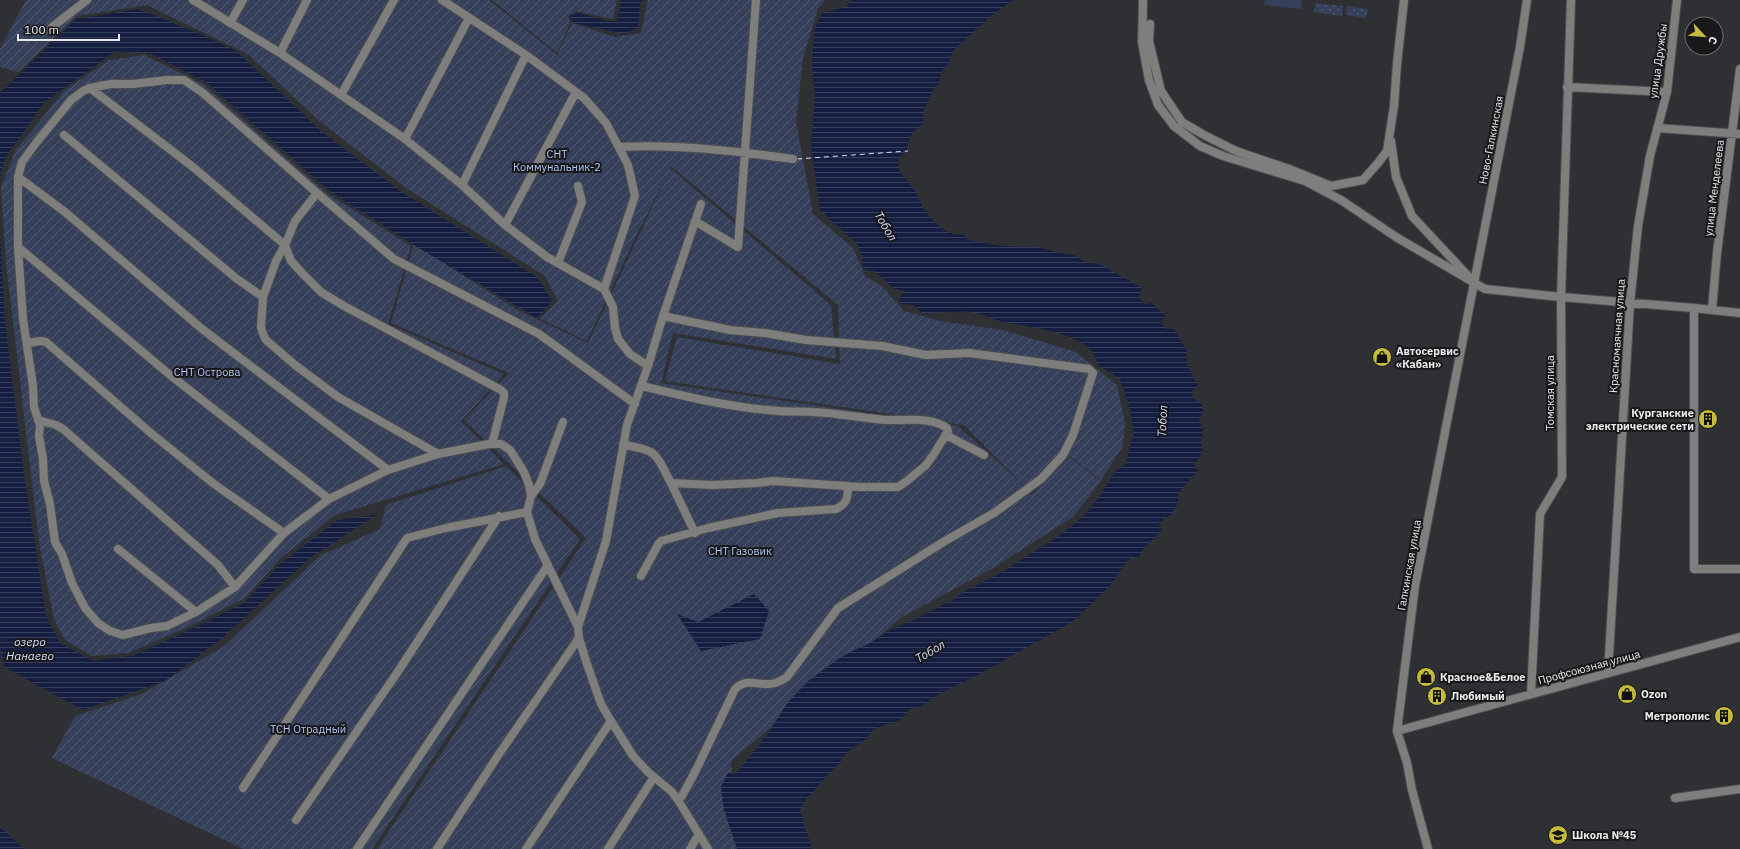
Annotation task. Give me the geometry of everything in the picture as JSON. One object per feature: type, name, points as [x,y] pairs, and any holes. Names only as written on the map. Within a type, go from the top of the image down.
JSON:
[{"type":"street","points":[[52,27],[87,0]]},
{"type":"street","points":[[193,0],[280,53],[405,139],[462,185],[505,225],[558,264],[604,289],[613,307],[615,328],[618,339],[630,354],[648,366]]},
{"type":"street","points":[[230,23],[243,0]]},
{"type":"street","points":[[280,53],[307,0]]},
{"type":"street","points":[[341,95],[394,0]]},
{"type":"street","points":[[442,0],[526,55],[576,92],[584,98],[606,123],[628,165],[635,196],[604,289]]},
{"type":"street","points":[[695,220],[738,247],[756,0]]},
{"type":"street","points":[[1143,0],[1142,42],[1149,80],[1158,105],[1174,126],[1200,146],[1223,156],[1311,184],[1341,200],[1396,237],[1485,289],[1740,313]]},
{"type":"street","points":[[1150,24],[1149,41],[1161,91],[1182,122],[1236,151],[1289,169],[1331,186],[1363,180],[1378,164],[1387,151],[1394,106],[1404,0]]},
{"type":"street","name":"Ново-Галкинская","points":[[1475,284],[1520,47],[1527,0]]},
{"type":"street","name":"Томская улица","points":[[1531,694],[1540,514],[1562,477],[1561,297],[1570,0]]},
{"type":"street","name":"улица Дружбы","points":[[1658,126],[1667,92],[1677,0]]},
{"type":"street","points":[[405,139],[469,18]]},
{"type":"street","points":[[462,185],[526,55]]},
{"type":"street","name":"улица Менделеева","points":[[1712,310],[1717,253],[1736,134],[1740,69]]},
{"type":"street","points":[[531,496],[524,472],[510,450],[501,444],[492,444],[438,454],[388,470],[329,498],[284,533],[235,587],[196,612],[167,626],[123,635],[110,631],[98,623],[85,608],[72,583],[62,554],[55,542],[50,504],[44,480],[43,459],[39,436],[41,429],[34,407],[23,319],[18,247],[18,177],[22,162],[70,100],[83,91],[90,88],[112,84],[184,80],[203,93],[394,259],[539,334],[635,404]]},
{"type":"street","points":[[1567,87],[1667,92]]},
{"type":"street","points":[[90,88],[193,168],[285,245],[291,261],[321,292],[344,306],[501,390],[504,393],[504,397],[492,444]]},
{"type":"street","points":[[505,225],[576,92]]},
{"type":"street","points":[[1658,126],[1736,134]]},
{"type":"street","name":"Красномаячная улица","points":[[1608,673],[1630,303],[1638,226],[1650,156],[1658,126]]},
{"type":"street","points":[[1390,134],[1396,177],[1412,216],[1475,284]]},
{"type":"street","points":[[64,136],[237,279],[263,297]]},
{"type":"street","points":[[619,147],[652,146],[745,152],[793,159]]},
{"type":"street","points":[[18,177],[65,212],[202,329],[388,470]]},
{"type":"street","points":[[558,264],[582,202],[578,186]]},
{"type":"street","points":[[317,193],[295,221],[285,245],[276,261],[263,297],[261,327],[266,340],[338,396],[438,454]]},
{"type":"street","points":[[578,627],[606,541],[627,426],[642,386],[663,316],[701,204]]},
{"type":"street","points":[[18,247],[170,375],[329,498]]},
{"type":"street","name":"Галкинская улица","points":[[1428,849],[1412,790],[1407,763],[1397,731],[1415,586],[1475,284]]},
{"type":"street","points":[[1694,308],[1694,569],[1740,569]]},
{"type":"street","points":[[663,316],[730,330],[765,333],[841,344],[882,346],[926,355],[969,353],[1090,369],[1093,374],[1081,412],[1063,455],[1041,479],[994,513],[945,541],[838,608],[787,677],[779,682],[769,684],[745,683],[735,688],[696,770],[682,796],[678,800]]},
{"type":"street","points":[[27,343],[40,341],[50,345],[152,434],[214,484],[284,533]]},
{"type":"street","points":[[642,386],[710,402],[748,408],[812,412],[887,420],[927,420],[947,428],[948,431],[926,465],[898,487],[848,486],[773,480],[757,483],[712,485],[671,483]]},
{"type":"street","points":[[38,420],[56,425],[63,430],[218,566],[235,587]]},
{"type":"street","points":[[563,422],[540,484],[531,496],[527,512],[535,539],[578,627],[579,638],[601,704],[633,756],[672,792],[708,849]]},
{"type":"street","points":[[946,435],[984,455]]},
{"type":"street","points":[[623,445],[641,448],[655,454],[695,533]]},
{"type":"street","points":[[641,576],[661,541],[695,533],[708,528],[778,513],[836,509],[843,506],[846,502],[848,486]]},
{"type":"street","points":[[243,788],[407,538],[499,516],[527,512]]},
{"type":"street","points":[[296,820],[399,670],[499,516]]},
{"type":"street","points":[[118,549],[196,612]]},
{"type":"street","points":[[357,849],[548,565]]},
{"type":"street","name":"Профсоюзная улица","points":[[1397,731],[1740,636]]},
{"type":"street","points":[[437,849],[499,754],[579,638]]},
{"type":"street","points":[[526,849],[611,721]]},
{"type":"street","points":[[608,849],[654,776]]},
{"type":"street","points":[[1675,798],[1740,789]]},
{"type":"street","points":[[690,849],[699,834]]},
{"type":"green space","points":[[26,0],[489,0],[557,55],[572,23],[615,37],[641,33],[648,0],[825,0],[818,8],[803,58],[796,122],[813,214],[853,248],[865,276],[883,287],[904,311],[940,321],[1003,330],[1076,352],[1117,385],[1125,423],[1123,446],[1101,480],[1069,456],[1031,493],[964,425],[665,381],[677,337],[840,364],[838,305],[671,166],[670,168],[831,305],[836,359],[673,333],[661,383],[958,426],[1020,482],[1031,495],[1069,457],[1101,481],[1073,517],[993,568],[902,617],[731,761],[739,849],[377,849],[586,538],[464,420],[509,373],[391,323],[414,244],[519,311],[588,343],[668,174],[637,234],[587,341],[540,319],[558,301],[545,276],[406,188],[317,119],[249,55],[147,5],[77,16],[18,72],[0,67],[0,49]]},
{"type":"green space","points":[[492,0],[617,0],[613,19],[576,11],[568,16],[570,23],[557,53]]},
{"type":"green space","points":[[1265,0],[1302,0],[1301,9],[1264,5]]},
{"type":"green space","points":[[1315,3],[1343,6],[1342,16],[1314,12]]},
{"type":"green space","points":[[1347,6],[1368,9],[1366,18],[1346,15]]},
{"type":"green space","name":"СНТ Острова","points":[[144,55],[203,84],[328,194],[411,246],[388,324],[504,374],[461,421],[504,464],[335,515],[281,558],[245,598],[188,627],[128,653],[92,656],[65,640],[54,619],[39,542],[6,263],[1,187],[15,151],[64,91],[109,60]]},
{"type":"green space","name":"ТСН Отрадный","points":[[506,466],[580,539],[372,849],[243,849],[52,758],[75,716],[142,694],[223,647],[321,555],[380,529],[386,505]]},
{"type":"water","points":[[621,0],[643,0],[640,5],[638,28],[624,34],[574,23],[569,16],[579,13],[607,21],[617,21]]},
{"type":"water","name":"Тобол","points":[[852,0],[1013,0],[992,15],[953,51],[949,63],[941,73],[939,83],[934,89],[924,110],[923,123],[911,136],[907,147],[907,152],[899,157],[898,162],[900,170],[914,189],[925,211],[934,222],[951,233],[964,234],[967,240],[1001,246],[1039,247],[1059,253],[1074,255],[1085,262],[1102,265],[1142,288],[1139,297],[1144,304],[1152,303],[1166,316],[1160,323],[1167,329],[1174,329],[1187,351],[1187,364],[1198,385],[1191,392],[1194,399],[1202,405],[1203,413],[1199,419],[1203,430],[1201,443],[1203,452],[1194,465],[1198,470],[1178,494],[1178,503],[1171,515],[1163,519],[1158,528],[1163,529],[1145,547],[1139,557],[1134,557],[1127,561],[1109,587],[1072,622],[980,674],[939,694],[920,707],[910,709],[900,720],[873,729],[863,741],[844,756],[839,764],[804,802],[800,810],[812,849],[737,849],[724,810],[721,787],[728,773],[736,774],[767,735],[788,702],[808,681],[848,653],[870,643],[892,629],[951,601],[965,591],[997,575],[1059,536],[1083,517],[1101,494],[1114,473],[1126,463],[1134,433],[1129,405],[1120,379],[1098,365],[1093,354],[1084,345],[1072,338],[1057,333],[1000,321],[981,314],[959,312],[924,314],[913,305],[900,304],[899,297],[905,291],[894,289],[876,272],[863,269],[862,256],[857,244],[820,210],[811,147],[815,96],[812,66],[814,30],[822,13],[846,7]]},
{"type":"water","points":[[138,9],[200,34],[236,51],[322,132],[400,191],[537,277],[552,301],[537,318],[417,247],[331,192],[206,82],[151,54],[116,51],[45,102],[5,158],[0,177],[0,93],[76,19]]},
{"type":"water","name":"озеро Нанаево","points":[[0,235],[5,323],[24,474],[46,616],[60,643],[93,661],[135,655],[209,621],[245,602],[278,566],[337,520],[376,515],[310,558],[222,638],[165,681],[83,710],[4,667],[0,649]]},
{"type":"water","points":[[754,594],[769,611],[760,639],[701,651],[677,614],[698,622]]},
{"type":"water","points":[[0,827],[24,849],[0,849]]},
{"type":"ferry route","points":[[797,159],[908,151]]},
{"type":"place","name":"Автосервис «Кабан»","points":[[1382,357]]},
{"type":"place","name":"Курганские электрические сети","points":[[1708,419]]},
{"type":"place","name":"Красное&Белое","points":[[1426,677]]},
{"type":"place","name":"Ozon","points":[[1627,694]]},
{"type":"place","name":"Любимый","points":[[1437,696]]},
{"type":"place","name":"Метрополис","points":[[1724,716]]},
{"type":"place","name":"Школа №45","points":[[1558,835]]},
{"type":"park label","name":"СНТ Коммунальник-2","points":[[557,160]]},
{"type":"park label","name":"СНТ Газовик","points":[[740,551]]}]
